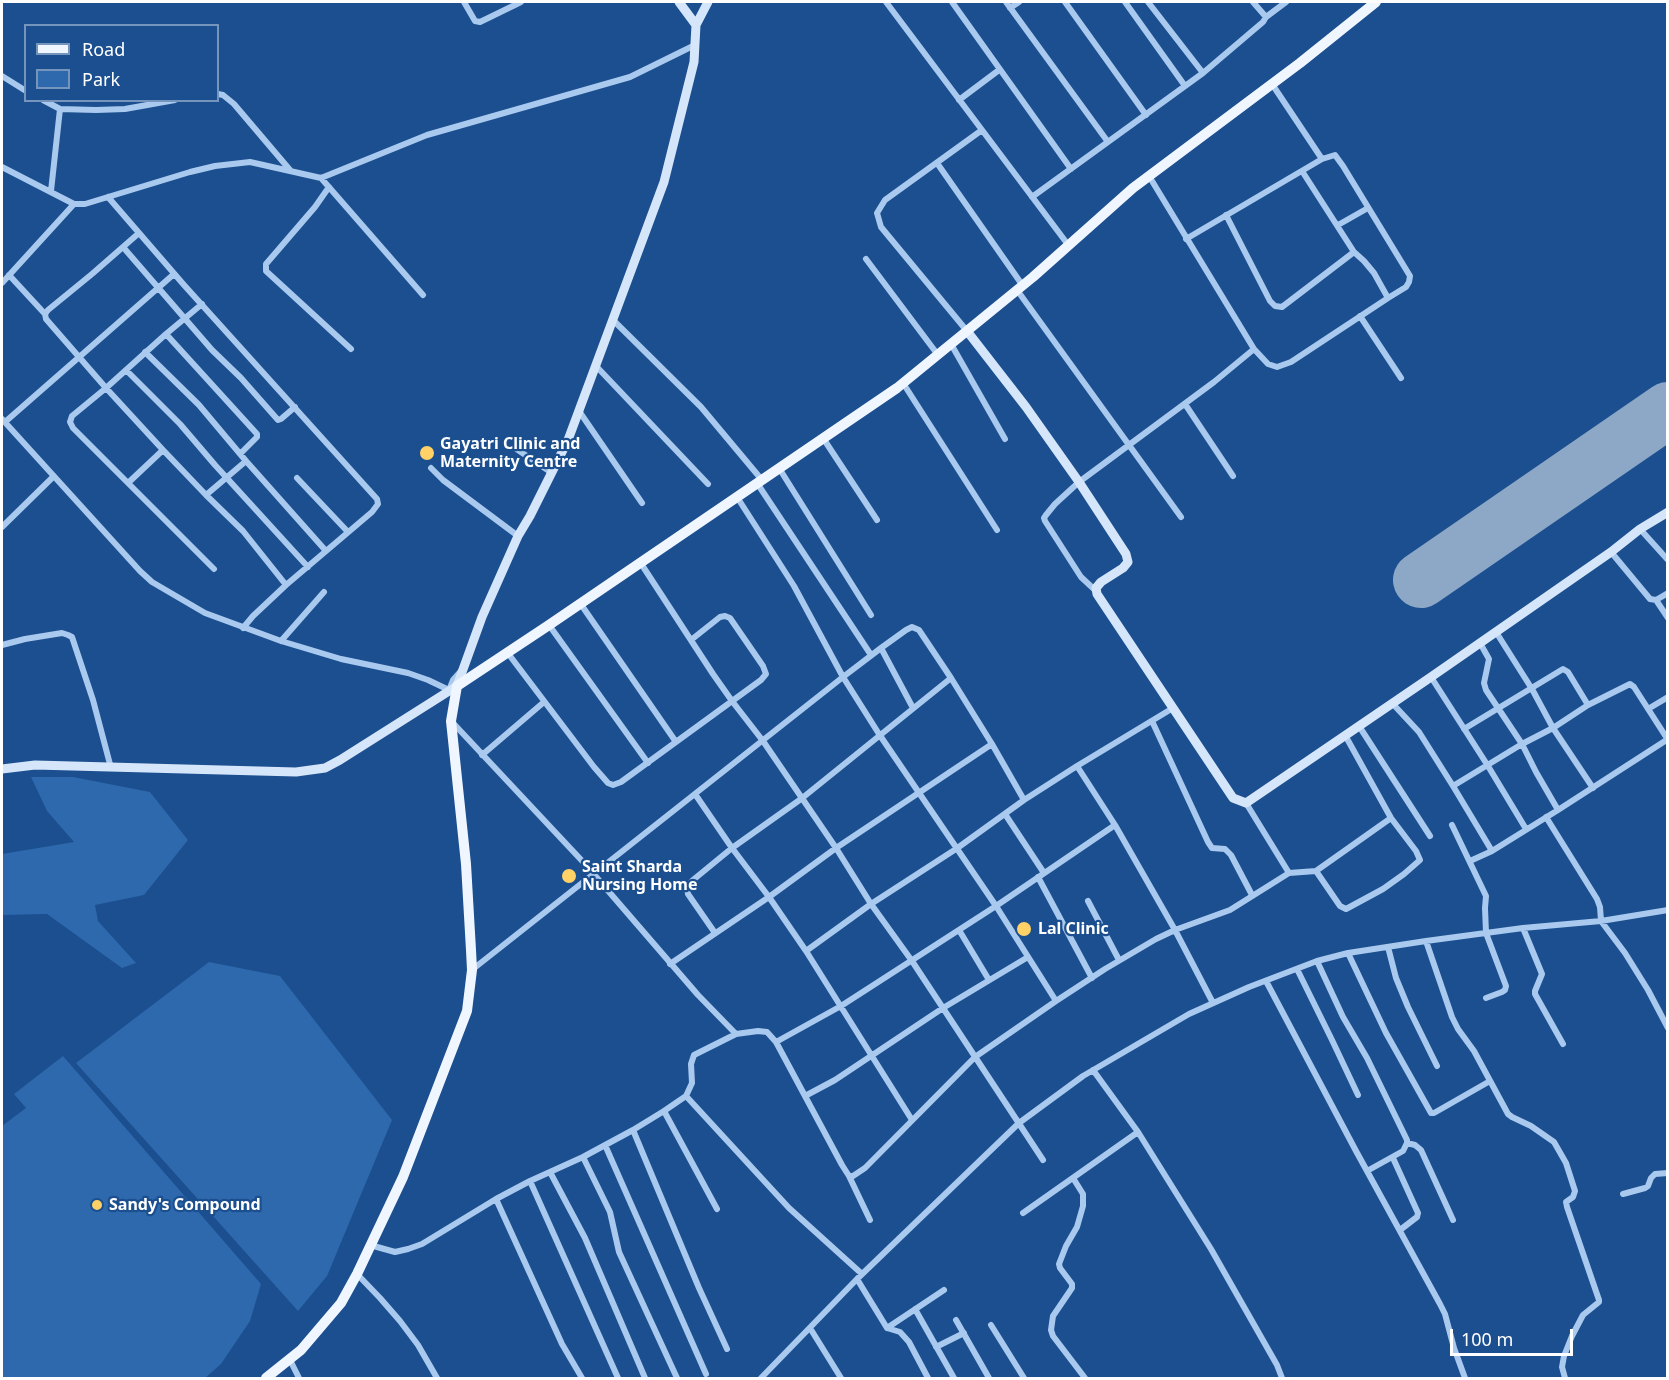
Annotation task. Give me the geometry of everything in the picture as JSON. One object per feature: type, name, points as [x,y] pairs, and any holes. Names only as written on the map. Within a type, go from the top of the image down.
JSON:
[{"type":"main road","points":[[267,1378],[301,1350],[341,1303],[357,1274],[404,1177],[467,1011],[472,970],[467,874],[451,721],[453,688],[903,383],[1020,288],[1133,188],[1272,84],[1376,2]]},
{"type":"street","points":[[464,2],[475,21],[480,22],[521,2]]},
{"type":"street","points":[[679,2],[696,25]]},
{"type":"street","points":[[2,769],[35,765],[296,772],[325,768],[453,688],[518,536],[568,440],[614,320],[664,182],[694,62],[696,25],[708,2]]},
{"type":"street","points":[[886,2],[1069,246]]},
{"type":"street","points":[[952,2],[1071,169]]},
{"type":"street","points":[[1005,2],[1108,142]]},
{"type":"street","points":[[1010,8],[1019,2]]},
{"type":"street","points":[[1065,2],[1146,115]]},
{"type":"street","points":[[1125,2],[1185,86]]},
{"type":"street","points":[[1150,2],[1203,73]]},
{"type":"street","points":[[1254,2],[1266,17]]},
{"type":"street","points":[[1032,197],[1203,73],[1286,2]]},
{"type":"street","points":[[321,178],[426,135],[630,76],[695,45]]},
{"type":"street","points":[[959,100],[999,70]]},
{"type":"street","points":[[2,76],[24,90]]},
{"type":"street","points":[[1272,84],[1322,159]]},
{"type":"street","points":[[219,94],[234,104],[290,170]]},
{"type":"street","points":[[48,102],[60,109],[96,110],[125,109],[164,102]]},
{"type":"street","points":[[51,191],[60,109]]},
{"type":"street","points":[[982,130],[885,200],[877,213],[881,227],[968,331],[1026,407],[1126,554],[1128,562],[1123,568],[1101,582],[1096,591]]},
{"type":"street","points":[[1149,176],[1186,239],[1254,349],[1268,364],[1277,367],[1291,362],[1406,287],[1409,282],[1410,276],[1335,155],[1322,159],[1186,239]]},
{"type":"street","points":[[2,167],[74,204],[85,204],[215,166],[250,162],[321,178],[423,295]]},
{"type":"street","points":[[937,163],[1128,445],[1181,517]]},
{"type":"street","points":[[1302,171],[1354,252],[1374,273],[1388,298]]},
{"type":"street","points":[[329,187],[315,207],[266,264],[266,271],[351,349]]},
{"type":"street","points":[[108,197],[174,274],[377,499],[376,508],[286,585],[243,628]]},
{"type":"street","points":[[2,283],[74,204]]},
{"type":"street","points":[[1338,225],[1368,208]]},
{"type":"street","points":[[1226,215],[1270,301],[1275,306],[1282,307],[1354,252]]},
{"type":"street","points":[[45,314],[139,233]]},
{"type":"street","points":[[123,247],[212,350],[241,378],[278,420],[295,407]]},
{"type":"street","points":[[866,259],[938,354]]},
{"type":"street","points":[[174,274],[80,357],[3,420],[152,582],[206,613],[243,628],[341,659],[408,674],[453,688]]},
{"type":"street","points":[[9,275],[45,314],[46,319],[106,388],[206,495],[243,531],[286,585]]},
{"type":"street","points":[[202,304],[72,416],[70,422],[73,428],[214,569]]},
{"type":"street","points":[[1360,316],[1401,378]]},
{"type":"street","points":[[614,320],[701,406],[759,481],[871,655]]},
{"type":"street","points":[[166,334],[257,434],[257,437],[240,454]]},
{"type":"street","points":[[951,344],[1005,439]]},
{"type":"street","points":[[1254,349],[1214,382],[1079,482],[1055,504],[1044,518],[1081,577],[1096,591],[1233,798],[1246,803],[1289,873]]},
{"type":"street","points":[[146,352],[199,405],[326,551]]},
{"type":"street","points":[[596,366],[708,484]]},
{"type":"street","points":[[126,370],[180,424],[308,567]]},
{"type":"street","points":[[903,383],[997,530]]},
{"type":"street","points":[[1185,404],[1233,476]]},
{"type":"street","points":[[579,411],[642,503]]},
{"type":"street","points":[[822,438],[877,520]]},
{"type":"street","points":[[514,448],[552,473]]},
{"type":"street","points":[[128,483],[163,450]]},
{"type":"street","points":[[206,495],[246,461]]},
{"type":"street","points":[[430,468],[518,536]]},
{"type":"street","points":[[779,468],[871,615]]},
{"type":"street","points":[[2,527],[54,476]]},
{"type":"street","points":[[297,477],[348,532]]},
{"type":"street","points":[[737,497],[794,586],[843,677],[879,734],[996,906],[1056,1002]]},
{"type":"street","points":[[1246,803],[1496,632],[1611,552],[1640,529],[1668,512]]},
{"type":"street","points":[[1640,529],[1668,560]]},
{"type":"street","points":[[1611,552],[1650,599],[1656,600],[1668,593]]},
{"type":"street","points":[[640,562],[732,701],[763,741],[836,848],[1043,1160]]},
{"type":"street","points":[[281,641],[324,591]]},
{"type":"street","points":[[1656,600],[1668,618]]},
{"type":"street","points":[[580,603],[676,742]]},
{"type":"street","points":[[507,652],[608,783],[613,785],[648,763],[762,680],[766,674],[763,666],[730,618],[720,617],[691,640]]},
{"type":"street","points":[[549,625],[648,763]]},
{"type":"street","points":[[472,970],[871,655],[912,627],[919,630],[951,678],[1024,800]]},
{"type":"street","points":[[1496,632],[1532,689],[1553,728],[1593,788]]},
{"type":"street","points":[[2,645],[25,639],[69,634],[93,700],[111,768]]},
{"type":"street","points":[[1480,643],[1489,665],[1484,683],[1486,690],[1522,744],[1558,810]]},
{"type":"street","points":[[881,648],[914,708]]},
{"type":"street","points":[[1464,729],[1561,670],[1565,670],[1588,705]]},
{"type":"street","points":[[1431,677],[1526,829]]},
{"type":"street","points":[[715,933],[690,899],[687,887],[693,880],[732,848],[801,799],[951,678]]},
{"type":"street","points":[[1454,786],[1588,705],[1630,684],[1667,740],[1492,851],[1470,861]]},
{"type":"street","points":[[1648,709],[1668,697]]},
{"type":"street","points":[[482,755],[544,702]]},
{"type":"street","points":[[1392,703],[1419,732],[1492,851]]},
{"type":"street","points":[[806,951],[871,903],[956,849],[1024,800],[1173,708]]},
{"type":"street","points":[[451,721],[593,874],[670,964],[736,1034]]},
{"type":"street","points":[[1152,721],[1208,842],[1212,848],[1225,849],[1231,855],[1252,895]]},
{"type":"street","points":[[1359,726],[1430,836]]},
{"type":"street","points":[[1316,871],[1344,909],[1383,889],[1420,860],[1416,851],[1390,819],[1345,735]]},
{"type":"street","points":[[670,964],[836,848],[992,744]]},
{"type":"street","points":[[1077,766],[1115,825],[1175,930],[1213,1004]]},
{"type":"street","points":[[695,794],[806,951],[912,1120]]},
{"type":"street","points":[[1005,814],[1041,875],[1092,978]]},
{"type":"street","points":[[1546,817],[1597,899],[1601,921],[1625,953],[1668,1028]]},
{"type":"street","points":[[849,1176],[858,1174],[865,1168],[975,1057],[1119,960],[1175,930],[1230,910],[1289,873],[1316,871],[1390,819]]},
{"type":"street","points":[[776,1042],[841,1006],[912,961],[1115,825]]},
{"type":"street","points":[[1452,825],[1486,896],[1486,933],[1506,986],[1502,993],[1486,998]]},
{"type":"street","points":[[1088,901],[1119,960]]},
{"type":"street","points":[[761,1378],[859,1276],[1018,1123],[1083,1076],[1188,1014],[1317,961],[1348,953],[1523,928],[1601,921],[1668,910]]},
{"type":"street","points":[[1523,928],[1542,974],[1534,991],[1563,1044]]},
{"type":"street","points":[[959,930],[989,980]]},
{"type":"street","points":[[1426,941],[1452,1017],[1474,1051],[1502,1104],[1512,1117],[1531,1126],[1554,1142],[1566,1163],[1575,1191],[1573,1197],[1566,1202],[1567,1207],[1599,1302],[1583,1315],[1572,1336],[1562,1367],[1565,1378]]},
{"type":"street","points":[[1388,947],[1396,978],[1437,1066]]},
{"type":"street","points":[[1348,953],[1386,1033],[1431,1113],[1490,1081]]},
{"type":"street","points":[[805,1096],[835,1080],[943,1008],[1028,957]]},
{"type":"street","points":[[1317,961],[1343,1017],[1367,1058],[1404,1132],[1407,1143],[1403,1151],[1367,1171]]},
{"type":"street","points":[[1297,969],[1358,1095]]},
{"type":"street","points":[[1266,981],[1445,1314],[1465,1378]]},
{"type":"street","points":[[370,1245],[395,1252],[422,1244],[496,1199],[633,1130],[686,1096],[692,1083],[691,1064],[694,1055],[736,1034],[758,1031],[767,1032],[776,1042],[849,1176],[870,1220]]},
{"type":"street","points":[[1093,1070],[1138,1132],[1211,1249],[1277,1365],[1282,1378]]},
{"type":"street","points":[[686,1096],[789,1208],[859,1276],[887,1328],[900,1332],[909,1342],[928,1378]]},
{"type":"street","points":[[664,1112],[717,1209]]},
{"type":"street","points":[[633,1130],[727,1349]]},
{"type":"street","points":[[1023,1213],[1138,1132]]},
{"type":"street","points":[[1407,1143],[1421,1150],[1453,1220]]},
{"type":"street","points":[[605,1145],[706,1374]]},
{"type":"street","points":[[583,1157],[610,1212],[619,1252],[676,1378]]},
{"type":"street","points":[[1393,1158],[1418,1213],[1417,1217],[1400,1230]]},
{"type":"street","points":[[550,1172],[585,1238],[645,1378]]},
{"type":"street","points":[[1623,1194],[1645,1188],[1655,1174],[1668,1173]]},
{"type":"street","points":[[1073,1178],[1083,1194],[1083,1206],[1077,1227],[1059,1264],[1072,1284],[1072,1288],[1053,1316],[1051,1330],[1053,1336],[1085,1378]]},
{"type":"street","points":[[530,1181],[618,1378]]},
{"type":"street","points":[[496,1199],[562,1344],[582,1378]]},
{"type":"street","points":[[357,1274],[400,1321],[437,1378]]},
{"type":"street","points":[[887,1328],[944,1290]]},
{"type":"street","points":[[915,1309],[954,1378]]},
{"type":"street","points":[[956,1320],[989,1378]]},
{"type":"street","points":[[992,1324],[1024,1378]]},
{"type":"street","points":[[810,1328],[841,1378]]},
{"type":"street","points":[[936,1347],[964,1333]]},
{"type":"street","points":[[290,1360],[299,1378]]},
{"type":"green space","points":[[31,777],[73,777],[150,792],[188,840],[144,895],[95,905],[98,921],[136,963],[122,968],[47,914],[2,915],[2,854],[74,842],[47,811]]},
{"type":"green space","points":[[209,962],[280,976],[392,1120],[327,1276],[298,1311],[76,1063]]},
{"type":"green space","name":"Sandy's Compound","points":[[63,1056],[261,1284],[250,1321],[221,1364],[205,1378],[2,1378],[2,1126],[26,1108],[14,1094]]},
{"type":"runway","points":[[1421,580],[1668,410]]},
{"type":"place","name":"Gayatri Clinic and Maternity Centre","points":[[427,453]]},
{"type":"place","name":"Saint Sharda Nursing Home","points":[[569,876]]},
{"type":"place","name":"Lal Clinic","points":[[1024,929]]},
{"type":"place","name":"Sandy's Compound","points":[[97,1205]]}]
